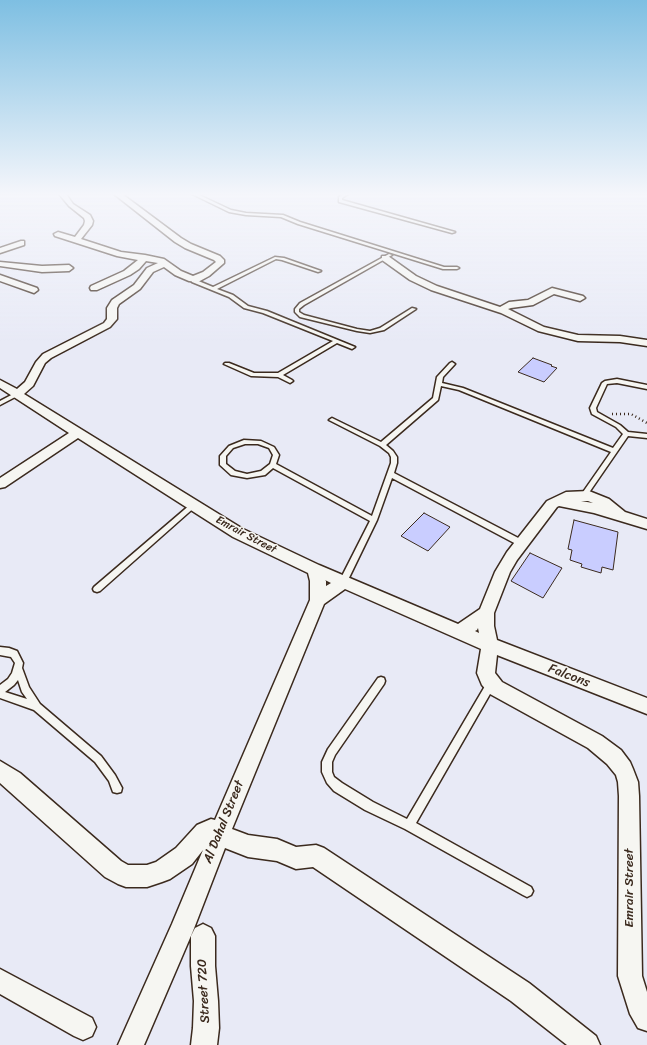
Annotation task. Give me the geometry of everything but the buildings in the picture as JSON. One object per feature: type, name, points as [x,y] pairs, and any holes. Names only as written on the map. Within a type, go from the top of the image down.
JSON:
[{"type":"street","points":[[0,251],[21,243]]},
{"type":"street","points":[[85,243],[120,254],[145,257],[168,265],[182,275],[193,279],[212,270],[219,264],[220,260],[217,258],[183,243]]},
{"type":"street","points":[[94,288],[127,273],[136,267],[145,257]]},
{"type":"street","points":[[385,258],[413,278],[434,288],[501,310],[531,325],[564,336],[586,339],[620,339],[647,344]]},
{"type":"street","points":[[0,264],[42,269],[68,268]]},
{"type":"street","points":[[17,394],[29,384],[41,362],[47,356],[107,325],[112,319],[112,308],[114,302],[137,287],[150,270],[168,265]]},
{"type":"street","points":[[0,278],[34,290]]},
{"type":"street","points":[[501,310],[509,305],[530,302],[545,296],[552,291],[580,298]]},
{"type":"street","name":"Emrair Street","points":[[0,383],[77,433],[238,533],[343,582],[490,645]]},
{"type":"street","points":[[0,484],[77,433]]},
{"type":"street","points":[[491,684],[486,673],[490,645],[486,626],[486,613],[503,572],[521,544],[552,504],[566,497],[584,495],[596,498],[620,514]]},
{"type":"street","points":[[552,504],[577,504],[645,521]]},
{"type":"street","points":[[314,569],[318,581],[318,600]]},
{"type":"street","points":[[318,600],[343,582]]},
{"type":"street","name":"Al Dahal Street","points":[[131,1045],[181,932],[220,833],[318,600]]},
{"type":"street","points":[[459,632],[472,626],[486,613]]},
{"type":"street","name":"Falcons","points":[[490,645],[647,706]]},
{"type":"street","name":"Emrair Street","points":[[491,684],[502,692],[595,742],[614,757],[623,769],[628,782],[629,796],[630,976],[639,1005],[647,1019]]},
{"type":"street","points":[[0,771],[13,780],[113,869],[126,876],[147,876],[162,871],[184,856],[204,832],[212,829],[242,845],[277,850],[296,858],[316,856],[520,992],[587,1045]]},
{"type":"street","name":"Street 720","points":[[203,936],[203,966],[206,1001],[206,1028],[204,1045]]},
{"type":"street","points":[[0,981],[83,1027]]},
{"type":"lane","points":[[362,243],[446,268],[457,268]]},
{"type":"lane","points":[[394,253],[302,304],[297,309],[297,312],[302,316],[370,332],[382,330],[414,309]]},
{"type":"lane","points":[[212,289],[275,258],[283,258],[319,271]]},
{"type":"lane","points":[[193,279],[212,289],[231,296],[246,307],[269,313],[352,347]]},
{"type":"lane","points":[[227,364],[253,376],[279,375],[336,341]]},
{"type":"lane","points":[[382,445],[436,399],[440,384],[440,377],[452,364]]},
{"type":"lane","points":[[279,375],[290,381]]},
{"type":"lane","points":[[647,387],[617,381],[605,383],[593,408],[594,413],[618,426],[626,434],[647,436]]},
{"type":"lane","points":[[440,384],[462,389],[615,451]]},
{"type":"lane","points":[[0,403],[17,394]]},
{"type":"lane","points":[[332,420],[382,445],[391,452],[394,457],[390,474],[374,520],[343,582]]},
{"type":"lane","points":[[584,495],[626,434]]},
{"type":"lane","points":[[244,442],[259,442],[271,447],[276,455],[274,465],[263,473],[247,476],[232,473],[223,466],[223,456],[231,447],[237,444],[244,442]]},
{"type":"lane","points":[[274,465],[374,520]]},
{"type":"lane","points":[[390,474],[521,544]]},
{"type":"lane","points":[[97,589],[193,506]]},
{"type":"lane","points":[[1,650],[14,654],[17,658],[18,668],[25,689],[37,707],[98,759],[112,778],[117,788]]},
{"type":"lane","points":[[0,690],[11,682],[18,668]]},
{"type":"lane","points":[[381,681],[331,752],[327,762],[326,772],[330,780],[338,788],[369,806],[409,825],[527,891]]},
{"type":"lane","points":[[409,825],[491,684]]},
{"type":"lane","points":[[0,694],[37,707]]},
{"type":"path","points":[[602,418],[623,413],[635,416],[647,423]]}]
